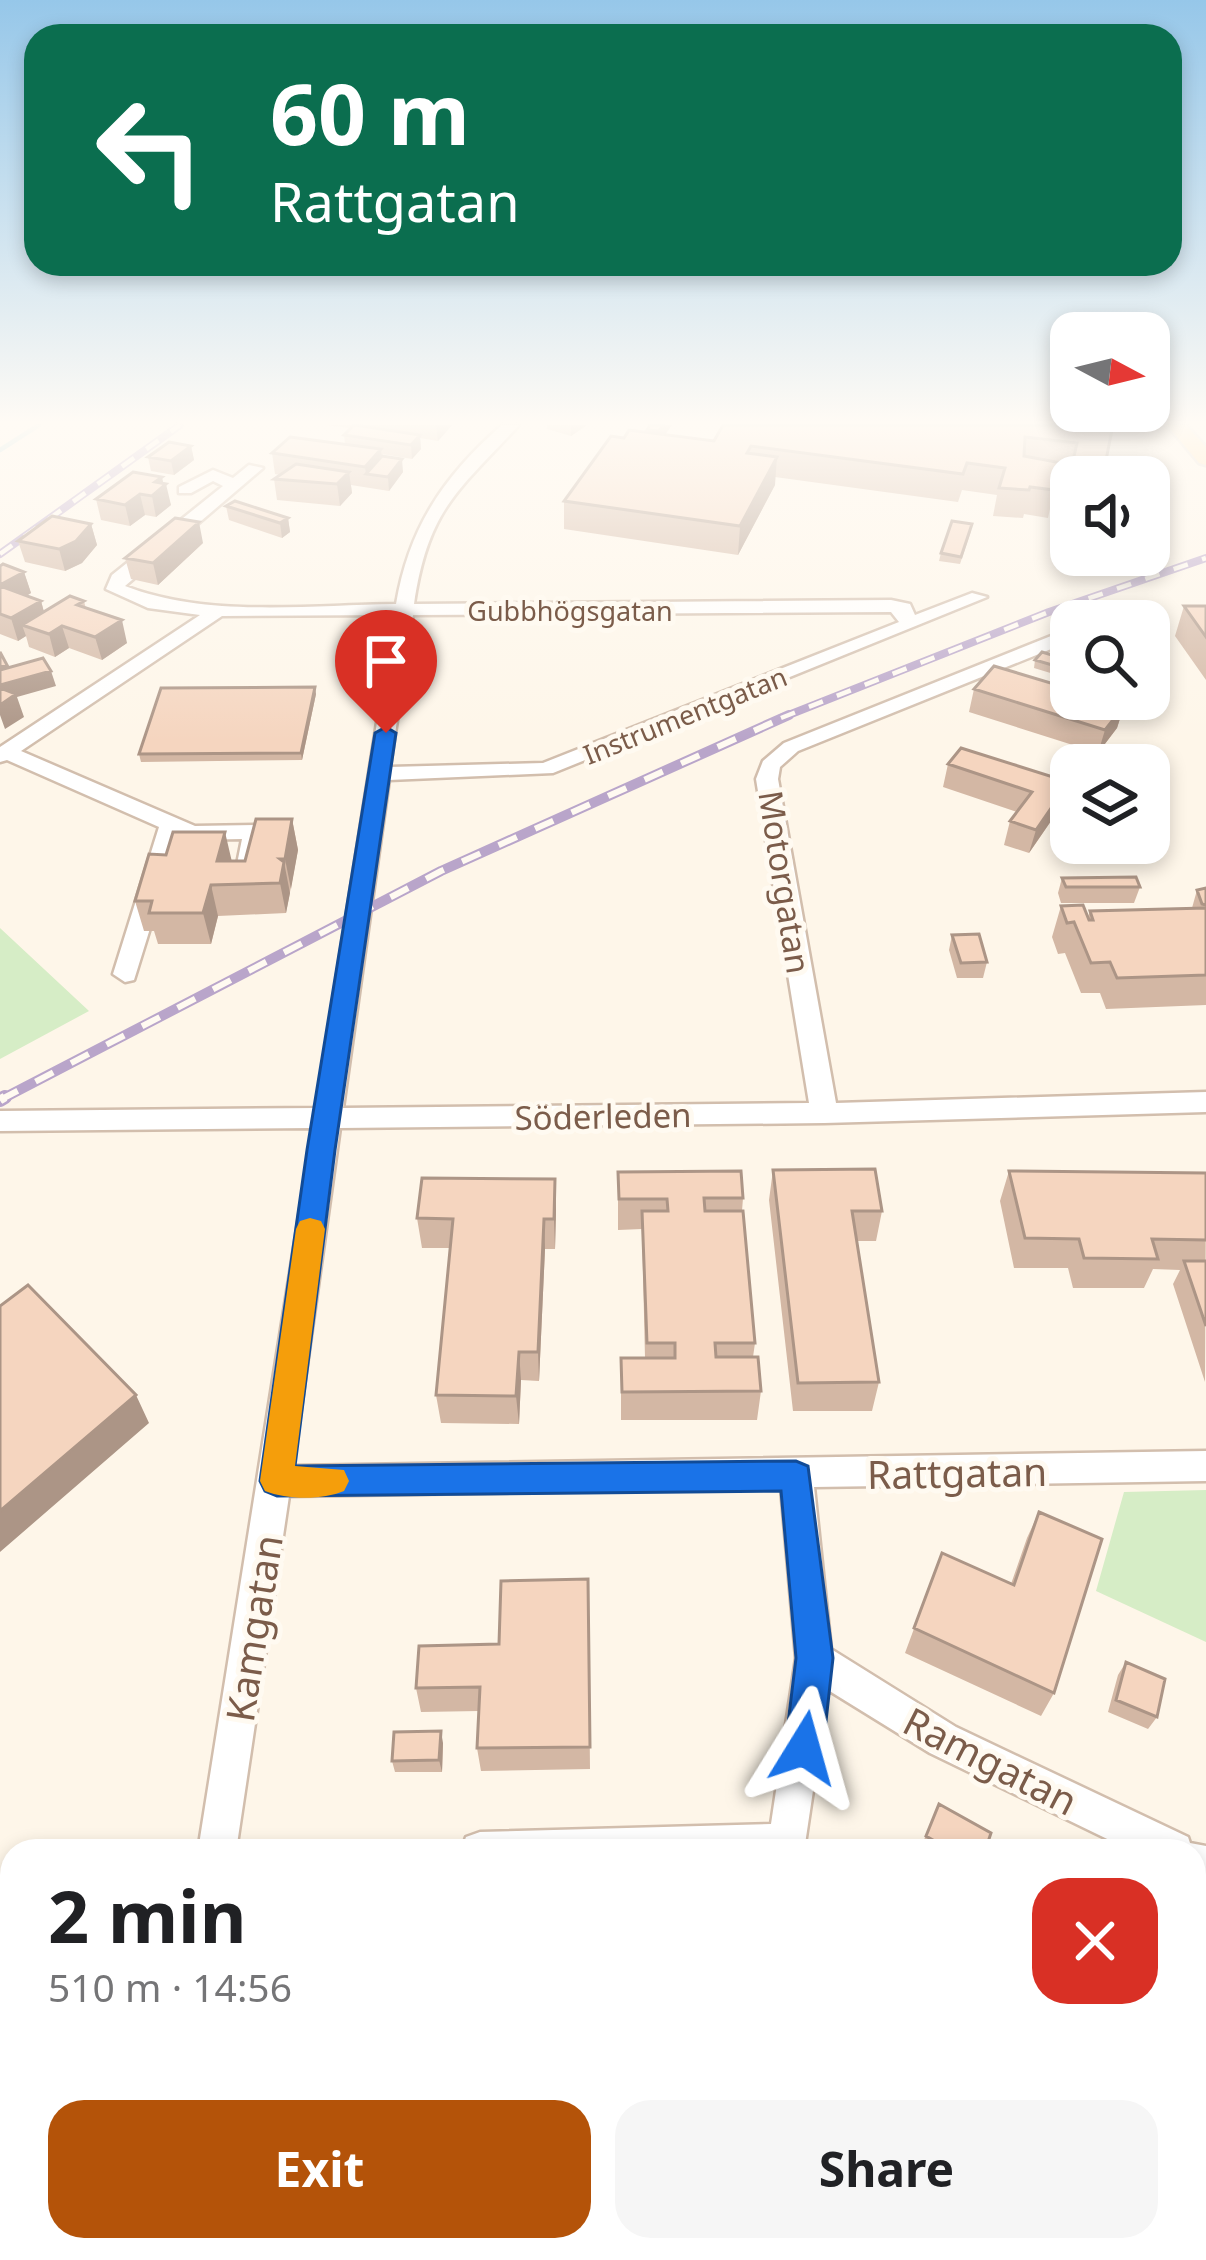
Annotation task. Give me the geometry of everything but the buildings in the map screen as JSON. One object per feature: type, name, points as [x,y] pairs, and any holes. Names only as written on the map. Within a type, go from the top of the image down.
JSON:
[{"type":"street","name":"Gubbhögsgatan","points":[[178,530],[128,569],[115,589],[154,604],[218,611],[891,606],[903,608],[910,625]]},
{"type":"street","name":"Kamgatan","points":[[219,1839],[277,1481],[326,1119],[404,611],[421,530]]},
{"type":"street","name":"Instrumentgatan","points":[[380,774],[545,770],[978,597]]},
{"type":"street","points":[[3,754],[218,611]]},
{"type":"street","name":"Motorgatan","points":[[824,1112],[767,779],[770,765],[791,747],[1050,642]]},
{"type":"street","points":[[3,754],[192,833],[255,832],[246,874]]},
{"type":"street","points":[[124,974],[172,824]]},
{"type":"street","name":"Söderleden","points":[[0,1121],[824,1112],[1206,1102]]},
{"type":"street","name":"Rattgatan","points":[[277,1481],[1206,1466]]},
{"type":"street","points":[[789,1839],[814,1658],[796,1476]]},
{"type":"street","name":"Ramgatan","points":[[814,1658],[852,1688],[911,1722],[1150,1839]]},
{"type":"green space","points":[[0,928],[89,1011],[0,1059]]},
{"type":"green space","points":[[1206,1490],[1206,1642],[1096,1591],[1124,1492]]},
{"type":"railway","points":[[0,554],[33,530]]},
{"type":"railway","points":[[781,718],[1049,612],[1206,558]]},
{"type":"railway","points":[[5,1097],[0,1100],[441,871],[789,715]]},
{"type":"slow traffic","points":[[310,1229],[277,1481],[333,1481]]},
{"type":"route","points":[[386,733],[321,1150],[277,1481],[796,1476],[814,1658],[804,1748]]}]
